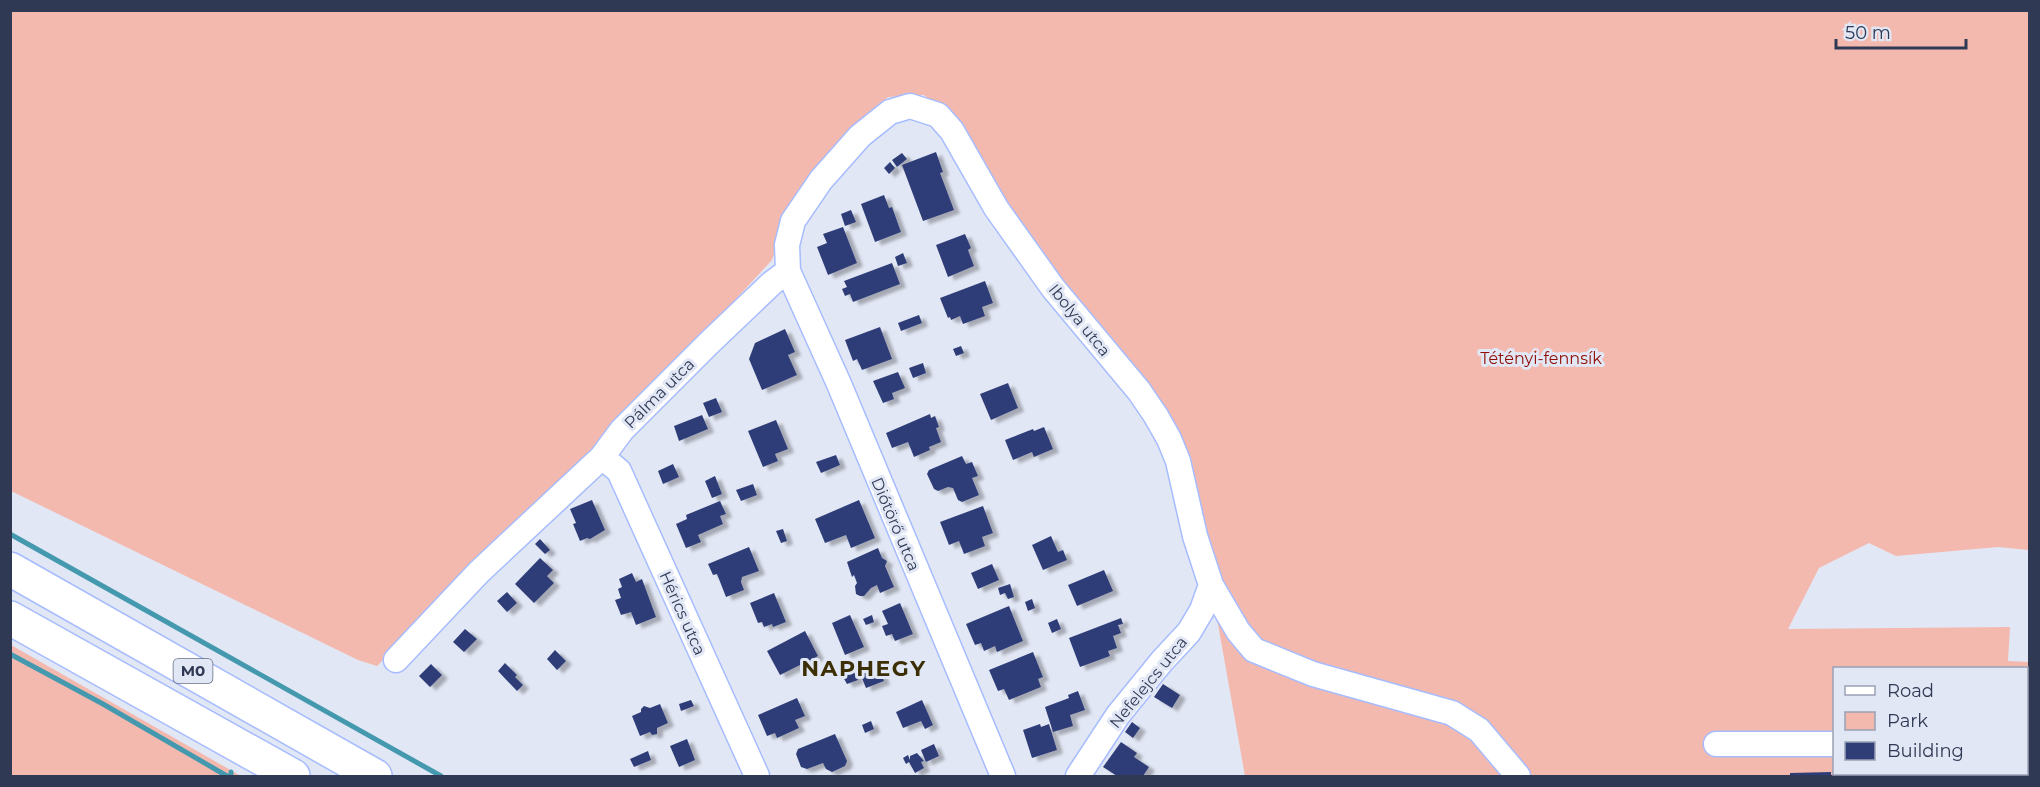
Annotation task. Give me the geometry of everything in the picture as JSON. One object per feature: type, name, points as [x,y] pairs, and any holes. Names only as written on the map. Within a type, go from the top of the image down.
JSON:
[{"type":"highway","name":"M0","points":[[10,569],[375,777]]},
{"type":"highway","name":"M0","points":[[10,618],[293,777]]},
{"type":"street","name":"Ibolya utca","points":[[788,271],[787,245],[793,221],[821,180],[860,136],[890,112],[910,106],[938,114],[952,131],[996,208],[1047,279],[1139,391],[1156,416],[1178,461],[1195,536],[1211,585],[1238,631],[1254,650],[1313,674],[1452,713],[1479,730],[1518,777]]},
{"type":"street","name":"Pálma utca","points":[[396,660],[479,572],[602,457],[622,430],[708,344],[788,271]]},
{"type":"street","name":"Diótörő utca","points":[[788,271],[838,384],[1003,777]]},
{"type":"street","name":"Hérics utca","points":[[602,457],[619,471],[757,777]]},
{"type":"street","name":"Nefelejcs utca","points":[[1078,777],[1118,715],[1189,632],[1202,610],[1211,585]]},
{"type":"street","points":[[1716,744],[1833,744]]},
{"type":"green space","name":"Tétényi-fennsík","points":[[10,11],[2029,11],[2029,550],[1998,547],[1896,556],[1869,543],[1819,568],[1788,629],[2010,627],[2008,661],[2029,662],[2029,776],[1245,776],[1216,613],[1175,425],[1036,245],[1031,246],[948,115],[924,95],[888,97],[831,150],[788,212],[772,260],[583,464],[377,666],[358,660],[11,491]]},
{"type":"green space","points":[[11,645],[241,776],[11,776]]},
{"type":"building","points":[[936,152],[943,172],[940,173],[954,210],[923,221],[902,165]]},
{"type":"building","points":[[902,153],[907,159],[897,167],[892,160]]},
{"type":"building","points":[[890,162],[895,168],[889,174],[884,168]]},
{"type":"building","points":[[884,195],[889,208],[892,207],[901,232],[875,242],[861,204]]},
{"type":"building","points":[[851,210],[856,222],[845,226],[841,214]]},
{"type":"building","points":[[843,227],[857,263],[828,275],[817,247],[827,243],[823,234]]},
{"type":"building","points":[[965,234],[971,248],[968,250],[974,266],[948,277],[936,245]]},
{"type":"building","points":[[903,253],[907,263],[898,266],[895,257]]},
{"type":"building","points":[[892,263],[900,284],[853,302],[850,294],[845,296],[842,289],[847,287],[844,281]]},
{"type":"building","points":[[985,281],[993,303],[982,307],[985,316],[963,324],[960,316],[951,320],[950,317],[948,318],[940,298]]},
{"type":"building","points":[[919,315],[922,323],[901,331],[898,323]]},
{"type":"building","points":[[880,327],[892,359],[862,370],[857,359],[853,361],[845,340]]},
{"type":"building","points":[[785,329],[795,352],[788,355],[797,375],[762,390],[749,359],[755,343]]},
{"type":"building","points":[[961,346],[964,353],[956,356],[953,349]]},
{"type":"building","points":[[923,363],[926,373],[913,378],[909,368]]},
{"type":"building","points":[[898,372],[905,388],[892,393],[894,399],[883,403],[873,381]]},
{"type":"building","points":[[1008,383],[1018,408],[991,420],[980,394]]},
{"type":"building","points":[[716,398],[722,412],[709,417],[703,403]]},
{"type":"building","points":[[930,414],[931,418],[935,416],[941,442],[914,457],[908,442],[892,448],[886,433]]},
{"type":"building","points":[[702,415],[708,429],[679,441],[674,426]]},
{"type":"building","points":[[776,420],[788,449],[775,454],[778,461],[763,467],[748,431]]},
{"type":"building","points":[[1044,427],[1053,449],[1034,457],[1032,452],[1013,460],[1005,440]]},
{"type":"building","points":[[836,455],[840,465],[821,473],[816,462]]},
{"type":"building","points":[[962,456],[966,464],[972,462],[978,476],[972,478],[979,495],[962,502],[958,500],[953,488],[948,487],[938,491],[934,489],[927,474],[929,470]]},
{"type":"building","points":[[673,464],[679,477],[663,484],[658,471]]},
{"type":"building","points":[[715,476],[722,494],[712,498],[705,481]]},
{"type":"building","points":[[753,484],[757,495],[741,501],[736,490]]},
{"type":"building","points":[[592,500],[605,530],[590,539],[580,541],[570,509]]},
{"type":"building","points":[[859,500],[875,538],[851,548],[846,535],[825,543],[815,519]]},
{"type":"building","points":[[720,501],[726,514],[720,516],[723,524],[698,535],[701,542],[686,548],[676,524],[687,519],[686,515]]},
{"type":"building","points":[[983,506],[993,533],[982,537],[985,546],[964,554],[959,541],[949,545],[940,522]]},
{"type":"building","points":[[783,529],[787,541],[781,543],[776,531]]},
{"type":"building","points":[[1051,536],[1058,552],[1063,550],[1067,560],[1043,570],[1032,545]]},
{"type":"building","points":[[540,539],[550,550],[545,554],[535,544]]},
{"type":"building","points":[[749,547],[759,571],[742,577],[744,590],[726,597],[717,574],[713,575],[708,564]]},
{"type":"building","points":[[878,548],[882,558],[887,561],[885,566],[894,587],[880,593],[877,585],[864,596],[860,596],[856,594],[857,583],[854,575],[852,577],[847,562]]},
{"type":"building","points":[[540,558],[553,570],[547,576],[554,583],[534,603],[515,584]]},
{"type":"building","points":[[992,564],[999,580],[978,589],[971,573]]},
{"type":"building","points":[[1104,570],[1113,591],[1077,606],[1068,585]]},
{"type":"building","points":[[632,573],[636,582],[642,579],[656,617],[636,625],[631,612],[621,615],[615,600],[621,598],[618,589],[622,587],[619,579]]},
{"type":"building","points":[[1010,584],[1014,597],[1008,599],[1005,593],[1000,595],[998,588]]},
{"type":"building","points":[[507,592],[517,603],[507,612],[497,601]]},
{"type":"building","points":[[774,593],[786,622],[773,627],[772,624],[764,627],[762,622],[758,623],[750,603]]},
{"type":"building","points":[[1032,599],[1035,608],[1028,611],[1025,602]]},
{"type":"building","points":[[900,603],[913,634],[895,641],[892,634],[886,636],[882,626],[888,624],[882,611]]},
{"type":"building","points":[[1009,606],[1023,641],[997,652],[995,646],[984,651],[981,643],[975,645],[966,624]]},
{"type":"building","points":[[850,615],[864,647],[845,655],[832,623]]},
{"type":"building","points":[[872,615],[874,622],[866,625],[863,619]]},
{"type":"building","points":[[1121,618],[1123,624],[1118,625],[1121,633],[1113,636],[1117,648],[1108,651],[1110,656],[1080,667],[1069,638]]},
{"type":"building","points":[[1057,619],[1061,629],[1052,633],[1048,623]]},
{"type":"building","points":[[465,629],[477,639],[464,652],[453,642]]},
{"type":"building","points":[[805,631],[818,656],[780,675],[767,651]]},
{"type":"building","points":[[555,650],[566,661],[557,670],[547,659]]},
{"type":"building","points":[[1033,652],[1043,677],[1038,679],[1041,687],[1009,700],[1004,689],[998,691],[989,670]]},
{"type":"building","points":[[505,663],[523,685],[517,691],[498,671]]},
{"type":"building","points":[[431,664],[442,675],[430,687],[419,676]]},
{"type":"building","points":[[877,664],[884,681],[866,688],[859,671]]},
{"type":"building","points":[[854,672],[858,680],[847,684],[843,677]]},
{"type":"building","points":[[1163,684],[1180,695],[1172,708],[1154,697]]},
{"type":"building","points":[[1078,691],[1085,710],[1070,715],[1073,726],[1053,732],[1045,707],[1069,698],[1068,695]]},
{"type":"building","points":[[797,698],[805,716],[795,720],[799,728],[777,738],[775,733],[767,736],[758,715]]},
{"type":"building","points":[[691,700],[694,706],[681,711],[679,704]]},
{"type":"building","points":[[922,700],[933,725],[925,729],[921,721],[903,728],[896,712]]},
{"type":"building","points":[[660,704],[668,723],[657,728],[657,734],[652,735],[650,732],[640,736],[632,716],[641,712],[644,706],[650,708]]},
{"type":"building","points":[[871,721],[874,729],[865,733],[862,725]]},
{"type":"building","points":[[1132,722],[1140,728],[1133,738],[1125,732]]},
{"type":"building","points":[[1040,724],[1041,727],[1049,724],[1057,750],[1032,758],[1023,730]]},
{"type":"building","points":[[835,734],[847,761],[845,766],[832,772],[826,769],[823,763],[807,769],[801,767],[796,754],[798,749]]},
{"type":"building","points":[[2028,735],[2030,735],[2030,756],[2028,756]]},
{"type":"building","points":[[687,739],[695,760],[679,767],[670,746]]},
{"type":"building","points":[[1121,742],[1137,753],[1134,757],[1149,767],[1143,776],[1117,776],[1103,767]]},
{"type":"building","points":[[934,744],[939,756],[926,762],[921,750]]},
{"type":"building","points":[[648,751],[651,760],[634,767],[630,759]]},
{"type":"building","points":[[917,753],[924,761],[921,762],[924,768],[915,773],[909,762],[906,764],[903,758],[908,755],[910,760],[910,756]]},
{"type":"building","points":[[1831,772],[1831,776],[1790,776],[1790,773]]},
{"type":"waterway","points":[[10,534],[441,776]]},
{"type":"waterway","points":[[10,654],[103,704],[227,776]]},
{"type":"district","name":"NAPHEGY","points":[[864,668]]}]
